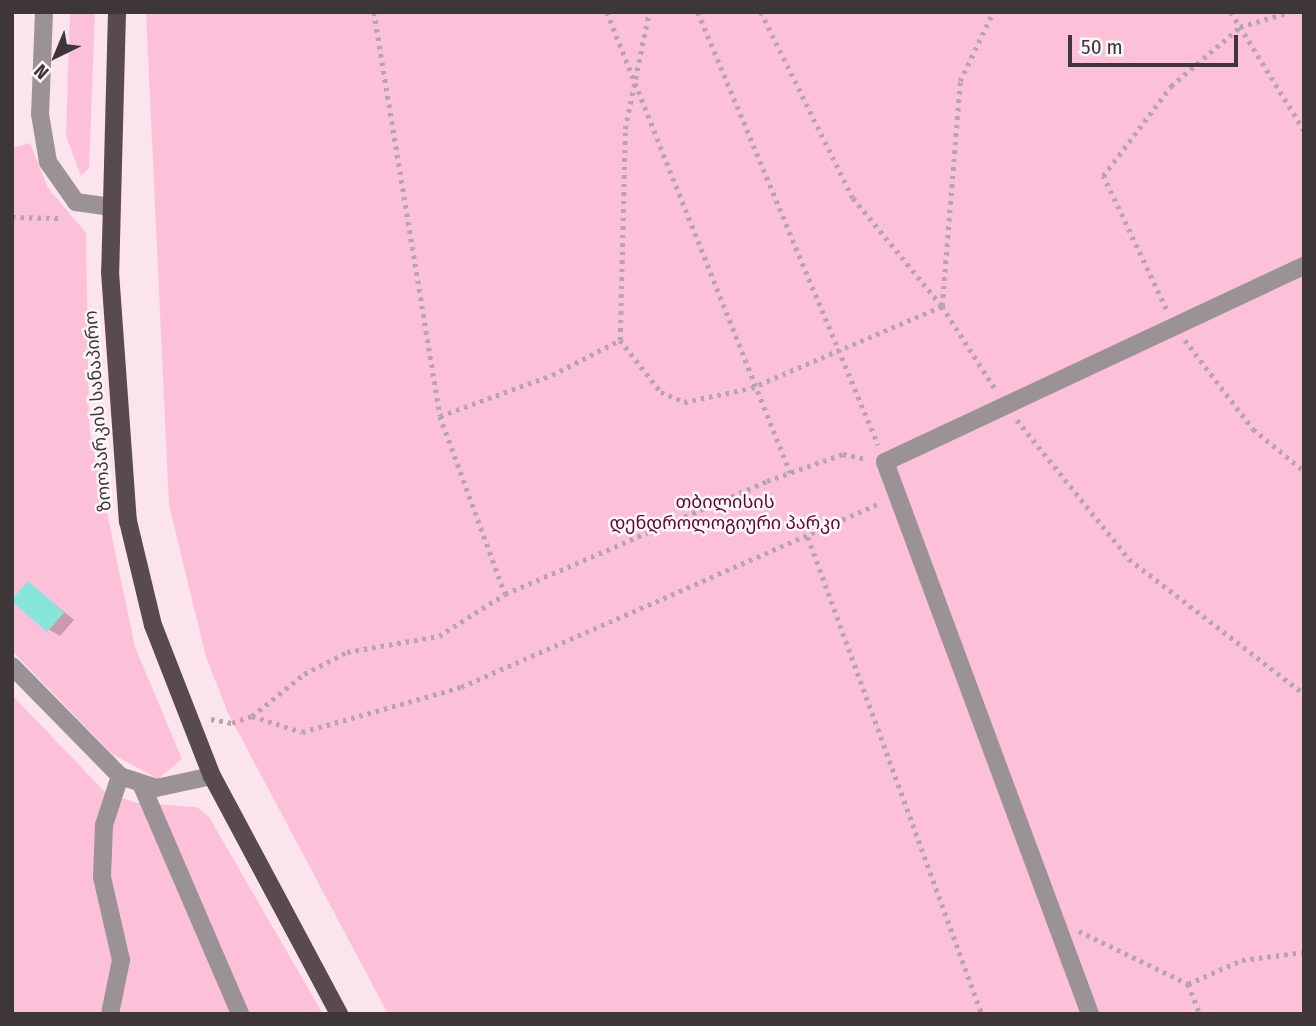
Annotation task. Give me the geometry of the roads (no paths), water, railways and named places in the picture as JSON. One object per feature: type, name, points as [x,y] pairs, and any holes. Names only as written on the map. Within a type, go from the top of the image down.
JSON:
[{"type":"main road","name":"ზოოპარკის სანაპირო","points":[[117,12],[110,207],[116,412],[128,521],[153,625],[212,776],[339,1014]]},
{"type":"street","points":[[44,12],[40,114],[48,162],[76,202],[110,207]]},
{"type":"street","points":[[1090,1014],[894,497],[884,462],[1304,266]]},
{"type":"street","points":[[12,666],[120,776],[142,786],[172,787],[212,776]]},
{"type":"street","points":[[110,1014],[121,960],[102,877],[104,825],[120,776]]},
{"type":"street","points":[[142,786],[240,1014]]},
{"type":"park label","name":"თბილისის დენდროლოგიური პარკი","points":[[725,513]]}]
